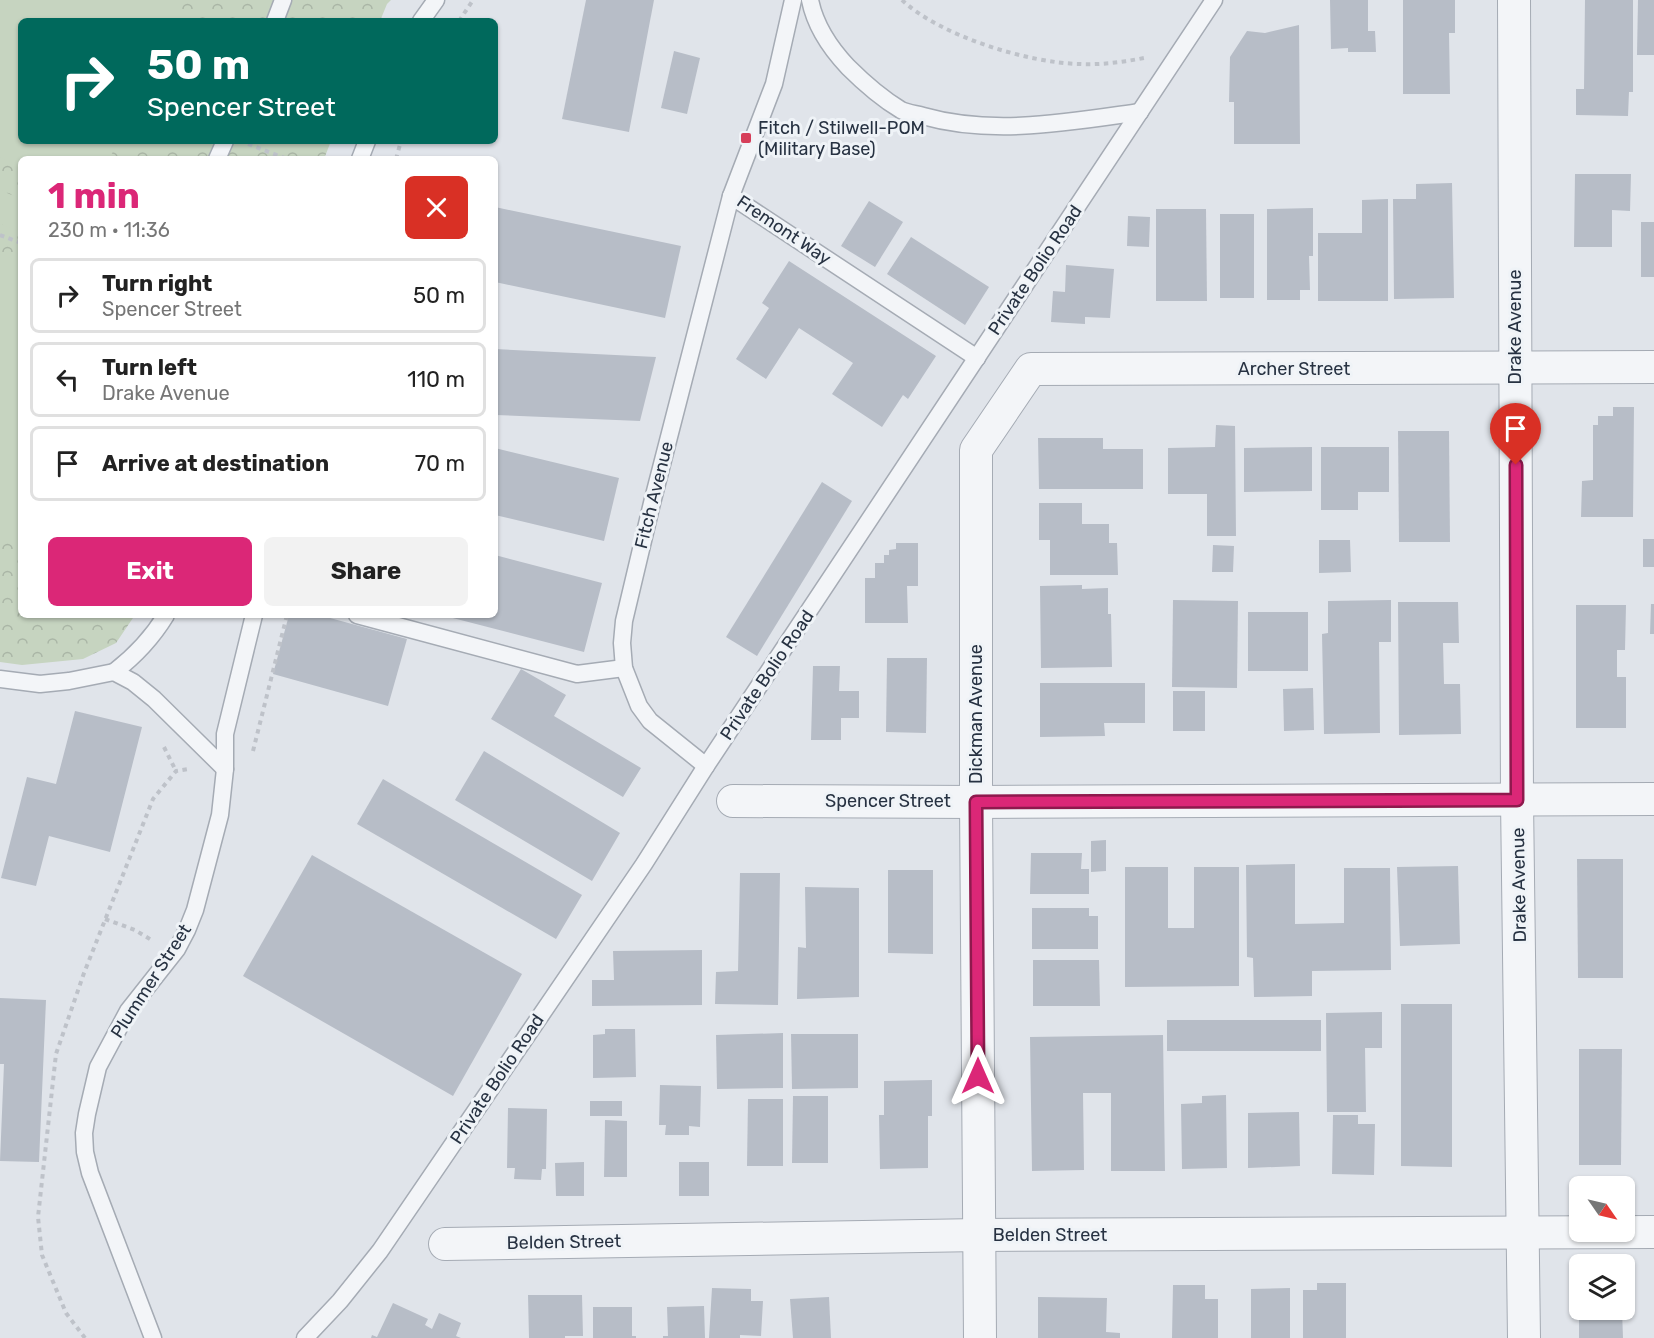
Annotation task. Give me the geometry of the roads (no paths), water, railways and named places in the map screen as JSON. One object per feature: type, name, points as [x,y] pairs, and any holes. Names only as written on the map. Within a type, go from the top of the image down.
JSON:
[{"type":"street","name":"Drake Avenue","points":[[1514,0],[1517,800],[1524,1338]]},
{"type":"street","name":"Archer Street","points":[[976,450],[1031,369],[1654,367]]},
{"type":"street","name":"Dickman Avenue","points":[[976,450],[980,1338]]},
{"type":"street","name":"Spencer Street","points":[[733,801],[1654,799]]},
{"type":"street","name":"Belden Street","points":[[445,1244],[979,1235],[1654,1232]]},
{"type":"lane","points":[[276,18],[283,0]]},
{"type":"lane","points":[[423,18],[436,0]]},
{"type":"lane","name":"Fremont Way","points":[[793,0],[774,84],[731,196],[977,358]]},
{"type":"lane","points":[[810,0],[812,12],[825,37],[840,58],[864,84],[903,111],[939,121],[978,126],[1071,122],[1140,112]]},
{"type":"lane","name":"Private Bolio Road","points":[[305,1338],[340,1301],[380,1251],[644,864],[706,766],[1214,0]]},
{"type":"lane","name":"Fitch Avenue","points":[[706,766],[650,721],[639,706],[624,668],[622,643],[624,621],[652,503],[731,196]]},
{"type":"lane","points":[[0,679],[40,684],[114,672],[146,644],[164,618]]},
{"type":"lane","name":"Plummer Street","points":[[153,1338],[90,1173],[85,1152],[84,1133],[98,1067],[118,1026],[173,954],[187,930],[198,900],[220,815],[225,769],[225,734],[253,618]]},
{"type":"lane","points":[[368,618],[577,675],[624,668]]},
{"type":"lane","points":[[114,672],[133,682],[153,699],[225,769]]},
{"type":"place","name":"Fitch / Stilwell-POM (Military Base)","points":[[746,138]]}]
